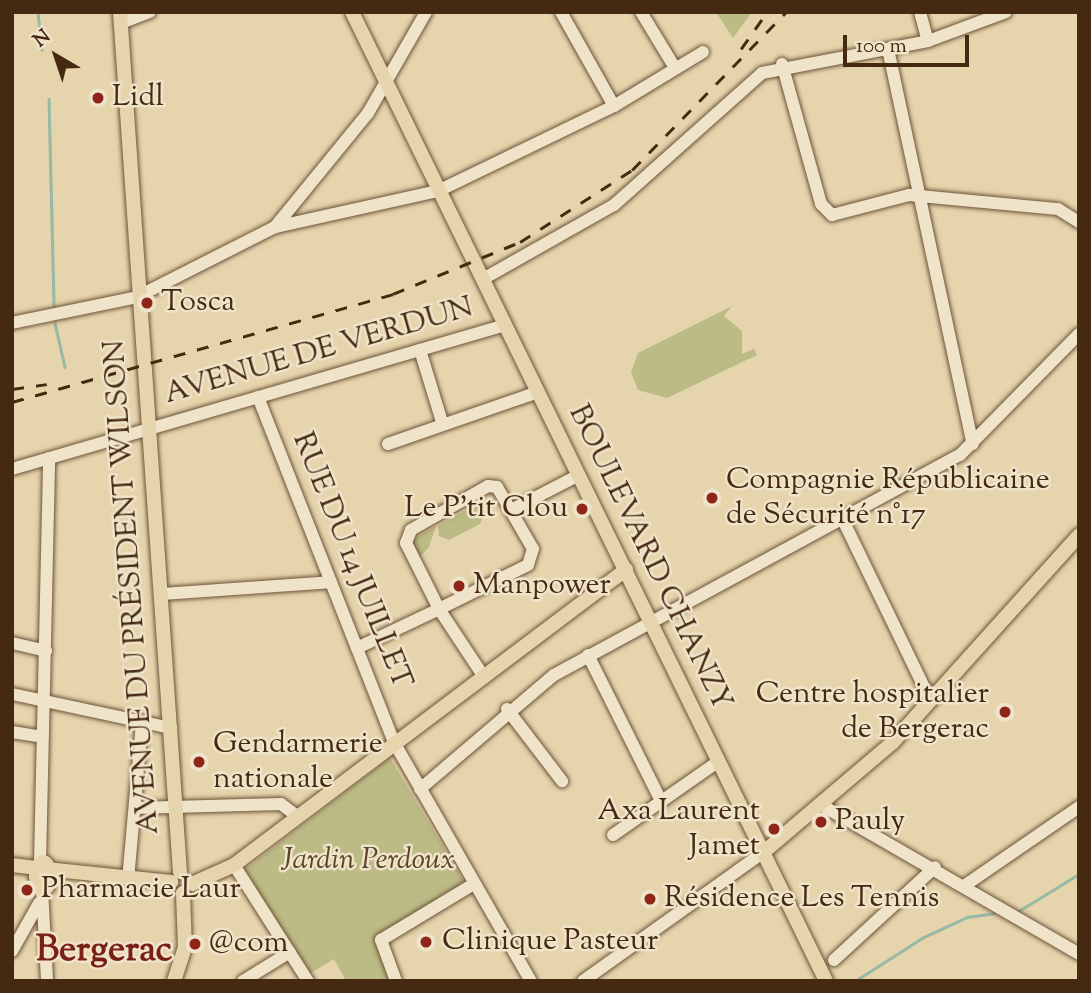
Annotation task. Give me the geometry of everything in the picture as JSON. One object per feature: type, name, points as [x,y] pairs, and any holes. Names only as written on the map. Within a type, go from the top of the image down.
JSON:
[{"type":"main road","name":"BOULEVARD CHANZY","points":[[352,12],[765,851],[826,981]]},
{"type":"main road","name":"AVENUE DU PRÉSIDENT WILSON","points":[[120,18],[137,297],[178,810],[175,877]]},
{"type":"main road","points":[[765,851],[823,806],[931,701],[1079,535]]},
{"type":"main road","points":[[187,889],[234,865],[626,570]]},
{"type":"main road","points":[[12,865],[128,880],[175,877],[187,889],[185,948],[174,981]]},
{"type":"street","points":[[120,18],[150,12]]},
{"type":"street","points":[[275,227],[322,176],[386,84],[426,12]]},
{"type":"street","points":[[561,12],[614,106]]},
{"type":"street","points":[[641,12],[675,68]]},
{"type":"street","points":[[920,12],[928,41]]},
{"type":"street","points":[[483,279],[614,205],[745,85],[782,64],[928,41],[1006,12]]},
{"type":"street","points":[[888,49],[973,444]]},
{"type":"street","points":[[12,323],[137,297],[275,227],[438,191],[614,106],[703,52]]},
{"type":"street","points":[[782,64],[826,211],[837,215],[897,195],[1075,213]]},
{"type":"street","name":"AVENUE DE VERDUN","points":[[12,469],[505,325]]},
{"type":"street","points":[[420,789],[507,709],[588,655],[842,519],[973,444],[1079,334]]},
{"type":"street","points":[[419,350],[443,425]]},
{"type":"street","points":[[388,444],[538,392]]},
{"type":"street","name":"RUE DU 14 JUILLET","points":[[258,397],[395,744],[531,981]]},
{"type":"street","points":[[47,981],[40,902],[48,458]]},
{"type":"street","points":[[513,509],[579,475]]},
{"type":"street","points":[[357,648],[439,609],[535,558],[503,491],[488,486],[411,530],[406,543],[439,609],[484,677]]},
{"type":"street","points":[[842,519],[931,701]]},
{"type":"street","points":[[161,594],[331,582]]},
{"type":"street","points":[[12,643],[46,651]]},
{"type":"street","points":[[588,655],[661,801]]},
{"type":"street","points":[[12,694],[171,728]]},
{"type":"street","points":[[507,709],[562,781]]},
{"type":"street","points":[[128,880],[142,722]]},
{"type":"street","points":[[12,732],[43,737]]},
{"type":"street","points":[[613,835],[719,761]]},
{"type":"street","points":[[135,808],[178,810],[281,804],[298,817]]},
{"type":"street","points":[[823,806],[935,867],[1079,954]]},
{"type":"street","points":[[964,886],[1079,807]]},
{"type":"street","points":[[583,981],[765,851]]},
{"type":"street","points":[[234,865],[306,980]]},
{"type":"street","points":[[834,960],[935,867]]},
{"type":"street","points":[[396,981],[380,943],[474,884]]},
{"type":"street","points":[[12,951],[40,902]]},
{"type":"street","points":[[243,981],[290,952]]},
{"type":"green space","points":[[716,12],[752,12],[733,38]]},
{"type":"green space","points":[[732,306],[724,316],[742,331],[742,354],[754,349],[757,355],[667,398],[638,390],[631,373],[638,353]]},
{"type":"green space","points":[[477,504],[486,510],[480,524],[449,540],[439,536],[438,526]]},
{"type":"green space","points":[[436,526],[429,547],[420,557],[411,540]]},
{"type":"green space","name":"Jardin Perdoux","points":[[390,758],[463,880],[458,890],[379,937],[376,944],[393,981],[346,981],[334,959],[309,974],[244,870]]},
{"type":"waterway","points":[[38,12],[42,50]]},
{"type":"waterway","points":[[49,99],[54,308]]},
{"type":"waterway","points":[[55,323],[65,367]]},
{"type":"waterway","points":[[1017,912],[1079,874]]},
{"type":"waterway","points":[[855,981],[922,938],[967,917],[994,913]]},
{"type":"railway","points":[[741,49],[767,12]]},
{"type":"railway","points":[[12,402],[393,294],[520,242],[632,170],[786,12]]},
{"type":"railway","points":[[12,389],[47,384]]},
{"type":"place","name":"Lidl","points":[[98,98]]},
{"type":"place","name":"Tosca","points":[[147,303]]},
{"type":"place","name":"Compagnie Républicaine de Sécurité n°17","points":[[712,498]]},
{"type":"place","name":"Le P'tit Clou","points":[[582,509]]},
{"type":"place","name":"Manpower","points":[[459,586]]},
{"type":"place","name":"Centre hospitalier de Bergerac","points":[[1005,712]]},
{"type":"place","name":"Gendarmerie nationale","points":[[199,762]]},
{"type":"place","name":"Pauly","points":[[821,822]]},
{"type":"place","name":"Axa Laurent Jamet","points":[[774,829]]},
{"type":"place","name":"Pharmacie Laur","points":[[27,890]]},
{"type":"place","name":"Résidence Les Tennis","points":[[650,899]]},
{"type":"place","name":"Clinique Pasteur","points":[[426,942]]},
{"type":"place","name":"@com","points":[[195,944]]},
{"type":"district","name":"Bergerac","points":[[104,951]]}]
